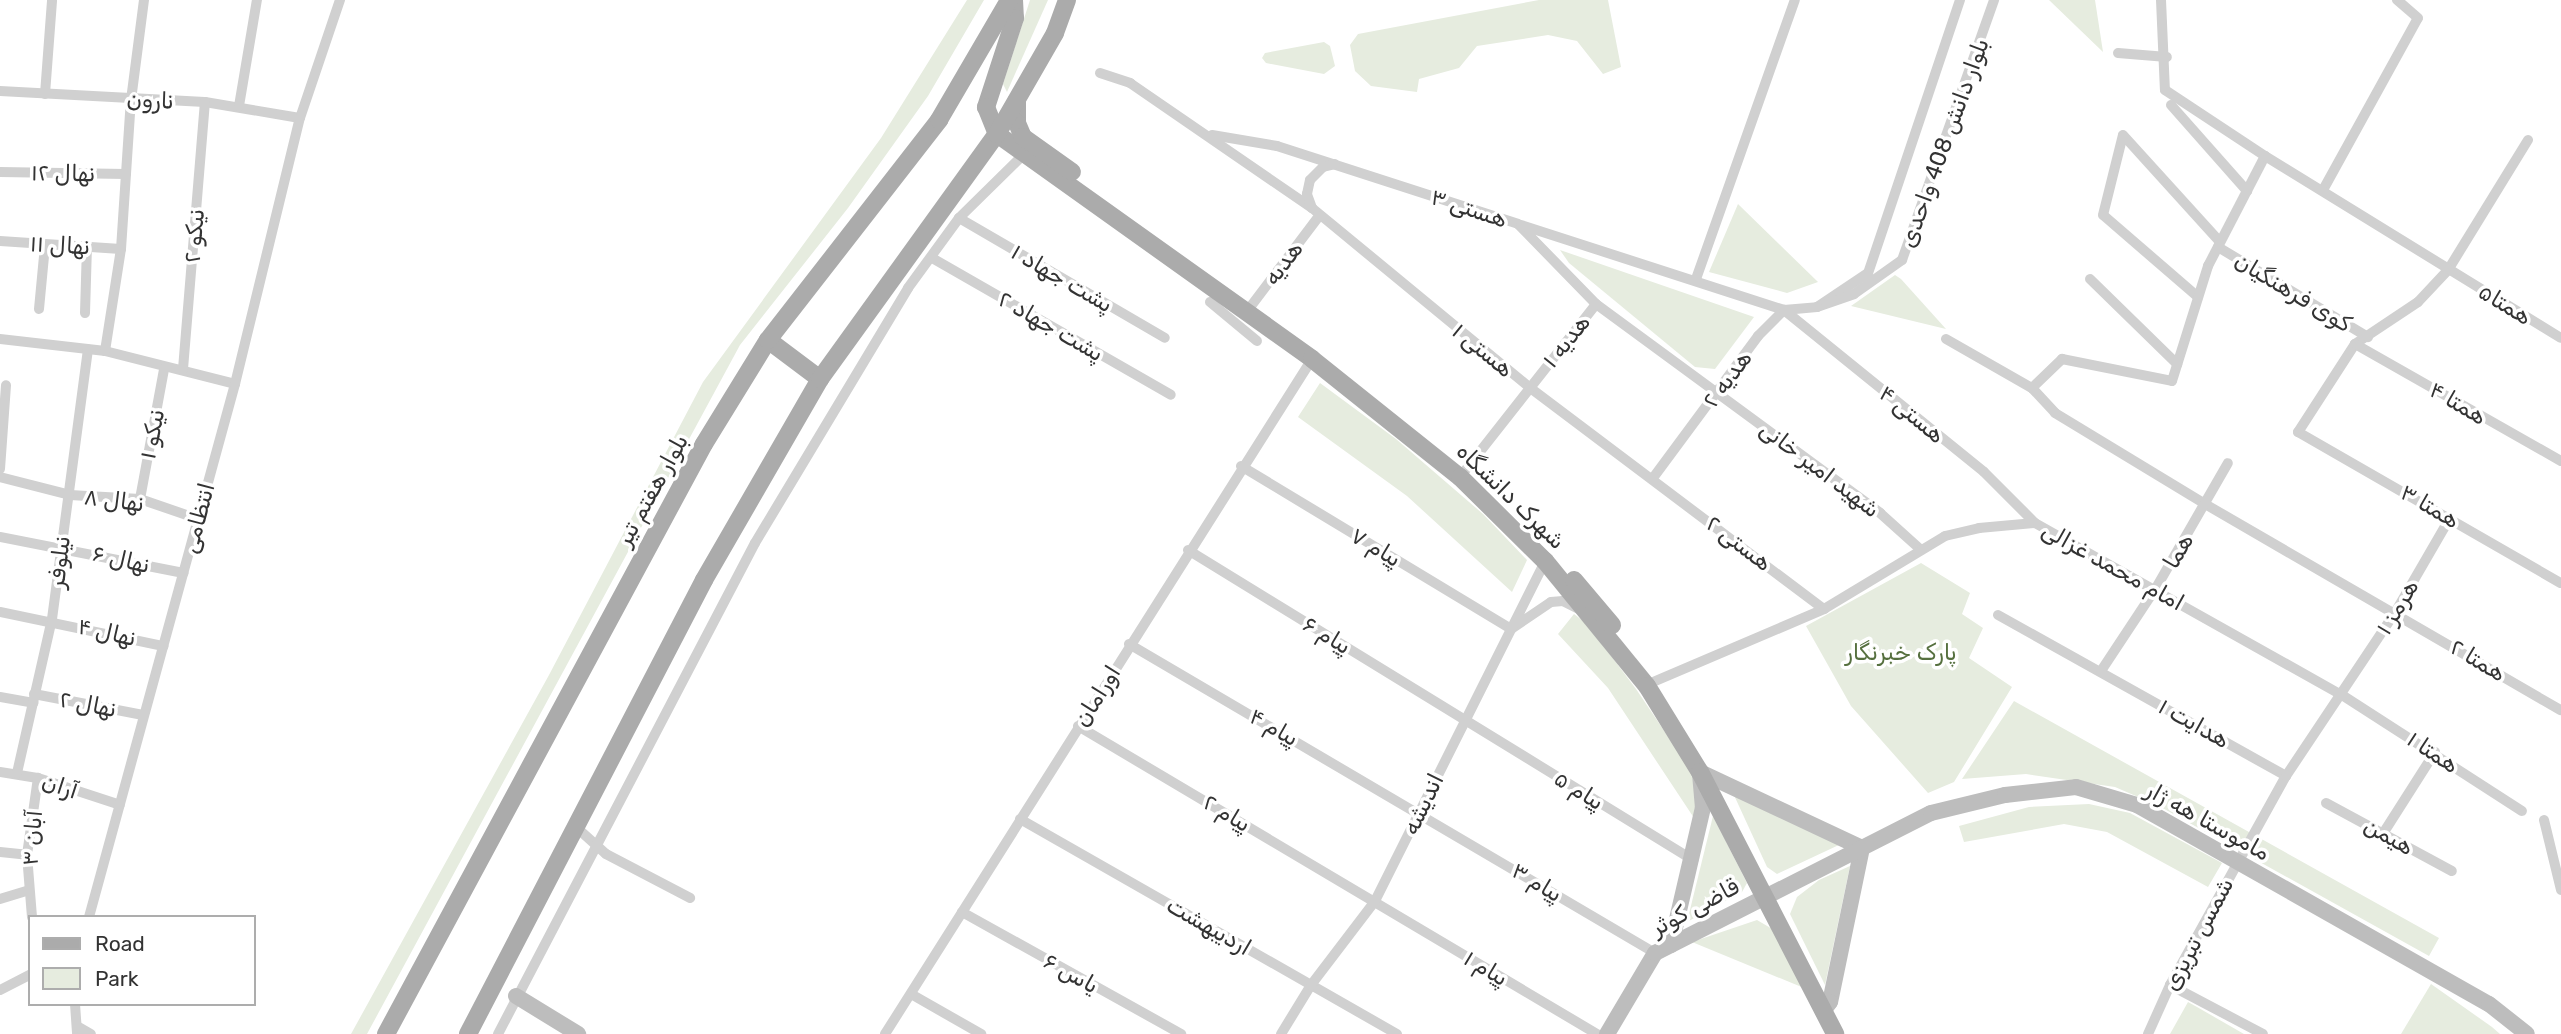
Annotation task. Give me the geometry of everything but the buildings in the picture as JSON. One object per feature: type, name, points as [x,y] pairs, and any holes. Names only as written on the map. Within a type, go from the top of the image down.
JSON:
[{"type":"main road","points":[[997,134],[985,107],[1015,18],[1011,0]]},
{"type":"main road","name":"بلوار هفتم تیر","points":[[386,1034],[691,468],[768,340],[939,120],[1011,0]]},
{"type":"main road","points":[[468,1034],[704,580],[820,379],[997,134],[1055,33],[1067,0]]},
{"type":"main road","points":[[1017,100],[1017,123],[1023,136],[1250,306],[1463,472],[1544,545],[1652,683]]},
{"type":"main road","name":"شهرک دانشگاه","points":[[997,134],[1029,159],[1250,306],[1312,359],[1463,472],[1545,561],[1585,612],[1652,683],[1706,774],[1770,893],[1827,1006],[1835,1034]]},
{"type":"main road","points":[[768,340],[820,379]]},
{"type":"main road","points":[[1671,945],[1693,860],[1703,808],[1706,774],[1862,848],[1827,1006],[1846,1034]]},
{"type":"main road","name":"ماموستا هه ژار","points":[[1770,893],[1931,813],[2005,795],[2076,787],[2137,805],[2489,1004],[2527,1034]]},
{"type":"main road","name":"قاضی کوثر","points":[[1607,1034],[1655,953],[1770,893]]},
{"type":"main road","points":[[516,996],[578,1034]]},
{"type":"street","points":[[45,94],[52,0]]},
{"type":"street","points":[[104,351],[121,249],[131,100],[144,0]]},
{"type":"street","points":[[239,106],[257,0]]},
{"type":"street","name":"انتظامی","points":[[90,915],[234,384],[300,118],[340,0]]},
{"type":"street","points":[[1696,279],[1796,0]]},
{"type":"street","name":"بلوار دانش 408 واحدی","points":[[1817,307],[1868,273],[1960,0]]},
{"type":"street","name":"بلوار دانش 408 واحدی","points":[[1817,307],[1854,294],[1902,260],[1994,0]]},
{"type":"street","points":[[2118,53],[2167,57],[2161,0]]},
{"type":"street","points":[[2323,190],[2418,18],[2397,0]]},
{"type":"street","name":"همتا۵","points":[[2167,57],[2165,90],[2265,156],[2561,338]]},
{"type":"street","name":"هستی ۱","points":[[1100,73],[1130,83],[1209,134],[1315,212],[1529,387],[1653,478]]},
{"type":"street","name":"نارون","points":[[0,91],[205,102],[300,118]]},
{"type":"street","name":"نیکو ۲","points":[[183,369],[205,102]]},
{"type":"street","points":[[2171,105],[2247,191]]},
{"type":"street","name":"هستی ۳","points":[[1209,134],[1277,146],[1518,224],[1596,304],[1717,392]]},
{"type":"street","name":"کوی فرهنگیان","points":[[2198,297],[2103,215],[2123,135],[2219,244],[2368,337]]},
{"type":"street","points":[[2355,344],[2418,302],[2448,270],[2528,140]]},
{"type":"street","points":[[2032,388],[2062,359],[2172,381],[2198,297],[2219,244],[2265,156]]},
{"type":"street","points":[[498,1034],[516,996],[599,847],[755,543],[908,288],[959,218],[1029,159]]},
{"type":"street","points":[[1315,212],[1307,194],[1310,180],[1323,167],[1335,164]]},
{"type":"street","name":"نهال ۱۲","points":[[0,172],[126,174]]},
{"type":"street","name":"هدیه","points":[[1250,306],[1315,212]]},
{"type":"street","name":"پشت جهاد ۱","points":[[959,218],[1165,338]]},
{"type":"street","points":[[1518,224],[1696,279],[1784,310],[1817,307]]},
{"type":"street","name":"نهال ۱۱","points":[[0,241],[121,249]]},
{"type":"street","points":[[39,309],[46,246]]},
{"type":"street","points":[[85,313],[87,246]]},
{"type":"street","name":"پشت جهاد ۲","points":[[932,258],[1171,395]]},
{"type":"street","points":[[2090,279],[2177,364]]},
{"type":"street","points":[[1210,302],[1257,341]]},
{"type":"street","name":"هدیه ۱","points":[[1463,472],[1596,304]]},
{"type":"street","name":"هدیه ۲","points":[[1653,478],[1717,392],[1784,310]]},
{"type":"street","name":"هستی ۴","points":[[1784,310],[1984,472],[2035,523]]},
{"type":"street","points":[[0,339],[104,351],[164,369],[183,369],[234,384]]},
{"type":"street","name":"همتا ۲","points":[[1946,339],[2032,388],[2055,413],[2205,504],[2396,611],[2561,710]]},
{"type":"street","name":"همتا ۳","points":[[2355,344],[2298,432],[2561,583]]},
{"type":"street","name":"همتا ۴","points":[[2355,344],[2561,461]]},
{"type":"street","name":"نیلوفر","points":[[17,773],[52,619],[88,349]]},
{"type":"street","name":"اورامان","points":[[885,1034],[1241,466],[1312,359]]},
{"type":"street","name":"نیکو ۱","points":[[140,499],[164,369]]},
{"type":"street","points":[[0,469],[6,385]]},
{"type":"street","name":"شهید امیر خانی","points":[[1717,392],[1880,513],[1920,550]]},
{"type":"street","name":"هما","points":[[2101,671],[2156,589],[2228,463]]},
{"type":"street","name":"پیام ۷","points":[[1241,466],[1511,629]]},
{"type":"street","name":"نهال ۸","points":[[0,477],[69,495],[140,499],[198,519]]},
{"type":"street","name":"هستی ۲","points":[[1653,478],[1825,609]]},
{"type":"street","name":"هرمز ۱","points":[[2342,695],[2396,611],[2450,518]]},
{"type":"street","name":"امام محمد غزالی","points":[[1652,683],[1825,609],[1920,550],[1979,528],[2035,523],[2342,695]]},
{"type":"street","name":"نهال ۶","points":[[0,537],[60,545],[183,573]]},
{"type":"street","name":"پیام ۶","points":[[1188,550],[1465,719]]},
{"type":"street","name":"اندیشه","points":[[1281,1034],[1311,985],[1376,901],[1545,561]]},
{"type":"street","points":[[1511,629],[1551,602],[1563,601],[1585,612]]},
{"type":"street","name":"نهال ۴","points":[[0,612],[52,619],[163,646]]},
{"type":"street","name":"هدایت ۱","points":[[1998,615],[2286,776]]},
{"type":"street","name":"پیام ۴","points":[[1129,644],[1420,811]]},
{"type":"street","name":"همتا ۱","points":[[2342,695],[2435,752],[2522,811]]},
{"type":"street","name":"شمس تبریزی","points":[[2148,1034],[2170,985],[2286,776],[2342,695]]},
{"type":"street","name":"نهال ۲","points":[[0,697],[34,698],[143,715]]},
{"type":"street","name":"پیام ۵","points":[[1465,719],[1693,860]]},
{"type":"street","name":"پیام ۲","points":[[1078,726],[1376,901]]},
{"type":"street","points":[[2384,832],[2435,752]]},
{"type":"street","name":"آران","points":[[0,772],[38,778],[120,805]]},
{"type":"street","name":"آبان ۳","points":[[32,915],[27,855],[38,778]]},
{"type":"street","name":"هیمن","points":[[2326,803],[2384,832],[2452,872]]},
{"type":"street","name":"پیام ۳","points":[[1420,811],[1655,953]]},
{"type":"street","name":"اردیبهشت","points":[[1020,819],[1397,1034]]},
{"type":"street","points":[[2544,820],[2561,890]]},
{"type":"street","points":[[576,827],[599,847],[690,898]]},
{"type":"street","points":[[0,852],[27,855]]},
{"type":"street","points":[[0,899],[30,894]]},
{"type":"street","name":"پیام ۱","points":[[1376,901],[1597,1034]]},
{"type":"street","name":"یاس ۶","points":[[961,912],[1181,1034]]},
{"type":"street","points":[[0,990],[28,976]]},
{"type":"street","points":[[2170,985],[2263,1034]]},
{"type":"street","points":[[911,994],[981,1034]]},
{"type":"street","points":[[75,1006],[77,1030],[91,1034]]},
{"type":"green space","points":[[967,0],[984,0],[928,96],[848,208],[740,345],[367,1034],[351,1034],[549,675],[703,382],[881,138]]},
{"type":"green space","points":[[1030,0],[1048,0],[1007,92],[1003,84]]},
{"type":"green space","points":[[1539,0],[1608,0],[1621,67],[1603,74],[1577,41],[1548,35],[1477,46],[1459,68],[1419,79],[1417,92],[1371,86],[1355,71],[1350,45],[1358,34]]},
{"type":"green space","points":[[2049,0],[2095,0],[2103,52]]},
{"type":"green space","points":[[1324,42],[1330,46],[1335,66],[1324,74],[1266,63],[1262,58],[1265,53]]},
{"type":"green space","points":[[1738,204],[1818,282],[1787,293],[1709,272]]},
{"type":"green space","points":[[1560,250],[1754,317],[1715,369],[1695,367],[1569,263]]},
{"type":"green space","points":[[1895,275],[1901,279],[1946,329],[1851,306]]},
{"type":"green space","points":[[1320,383],[1396,439],[1483,514],[1527,560],[1512,592],[1407,496],[1298,417]]},
{"type":"green space","name":"پارک خبرنگار","points":[[1921,563],[1970,593],[1962,614],[1983,628],[1969,658],[2012,687],[1954,782],[1928,793],[1851,706],[1806,626]]},
{"type":"green space","points":[[1574,614],[1587,624],[1636,689],[1698,781],[1694,818],[1608,688],[1558,634]]},
{"type":"green space","points":[[2014,701],[2439,938],[2429,956],[2159,806],[2115,787],[2026,774],[1962,779]]},
{"type":"green space","points":[[1733,793],[1841,844],[1777,874],[1767,867]]},
{"type":"green space","points":[[2089,804],[2130,813],[2222,863],[2208,887],[2107,832],[2064,824],[1964,842],[1959,826],[2029,807]]},
{"type":"green space","points":[[1713,816],[1747,883],[1742,892],[1687,922]]},
{"type":"green space","points":[[1850,866],[1825,985],[1790,914],[1797,897],[1819,880]]},
{"type":"green space","points":[[1757,920],[1774,930],[1804,988],[1692,942]]},
{"type":"green space","points":[[2431,984],[2492,1027],[2500,1034],[2401,1034]]},
{"type":"green space","points":[[2188,1002],[2197,1007],[2244,1034],[2170,1034]]}]
